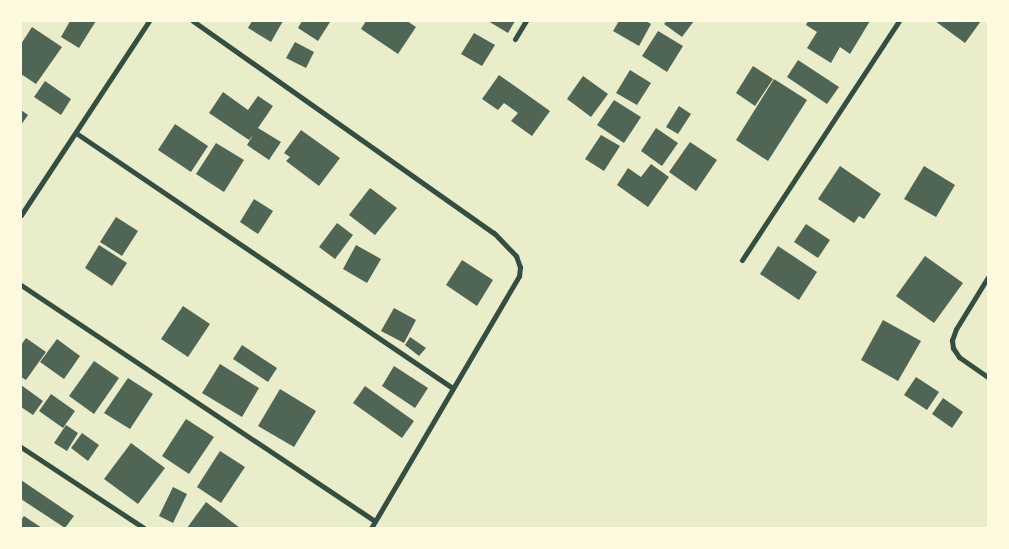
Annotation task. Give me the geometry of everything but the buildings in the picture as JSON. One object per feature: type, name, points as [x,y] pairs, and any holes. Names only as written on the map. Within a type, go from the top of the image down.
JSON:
[{"type":"street","points":[[21,215],[149,21]]},
{"type":"street","points":[[193,21],[494,233],[516,256],[520,267],[519,276],[371,528]]},
{"type":"street","points":[[515,39],[526,21]]},
{"type":"street","points":[[742,260],[898,21]]},
{"type":"street","points":[[76,133],[453,388]]},
{"type":"street","points":[[988,277],[956,328],[952,340],[953,348],[959,357],[988,377]]},
{"type":"street","points":[[21,286],[375,521]]},
{"type":"street","points":[[21,447],[144,528]]}]
